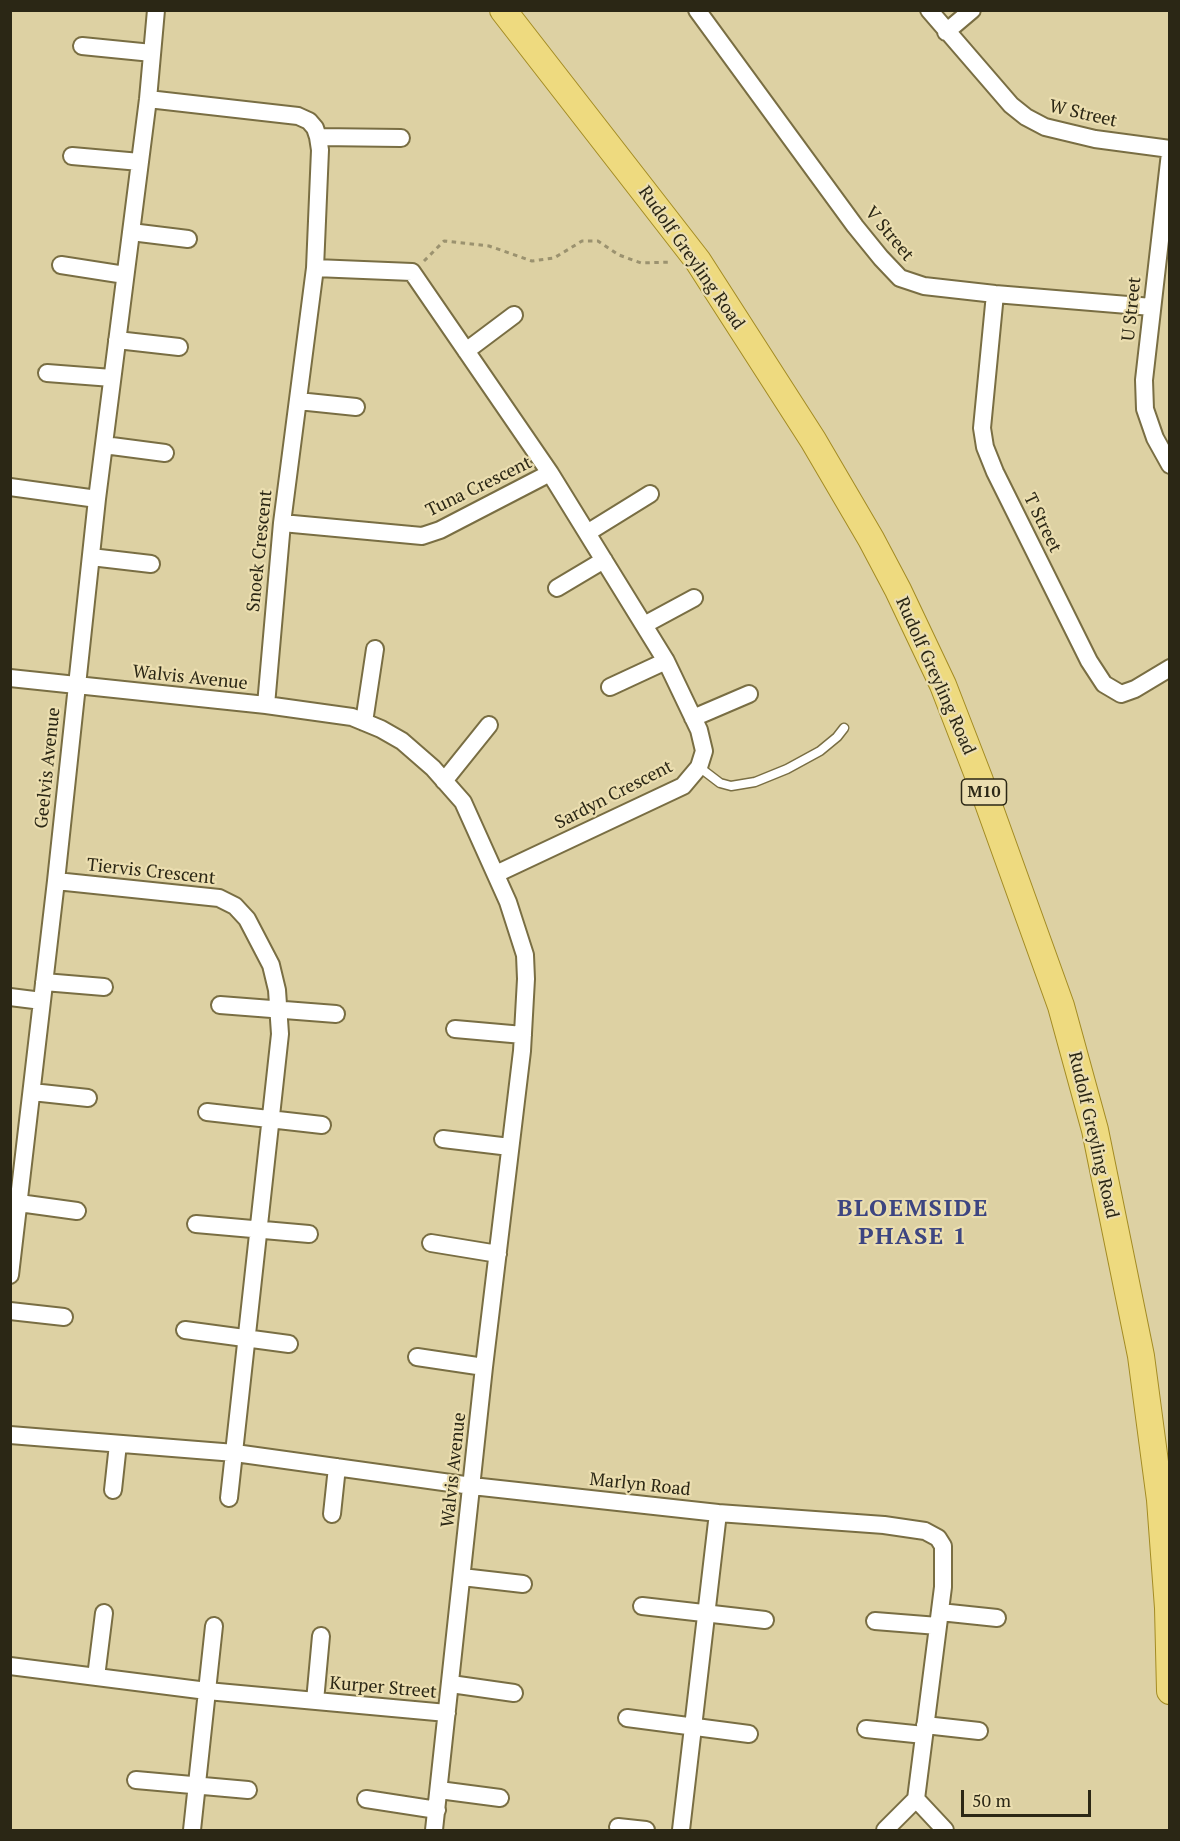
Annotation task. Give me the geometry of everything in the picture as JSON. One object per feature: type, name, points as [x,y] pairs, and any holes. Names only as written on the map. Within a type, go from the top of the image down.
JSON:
[{"type":"main road","name":"Rudolf Greyling Road","points":[[503,10],[698,261],[813,440],[898,590],[951,706],[1061,1006],[1095,1130],[1141,1356],[1160,1500],[1168,1608],[1170,1691]]},
{"type":"street","name":"Geelvis Avenue","points":[[10,1275],[45,982],[97,499],[148,99],[156,10]]},
{"type":"street","name":"V Street","points":[[697,10],[855,225],[900,278],[924,286],[1152,307]]},
{"type":"street","name":"W Street","points":[[929,10],[1011,105],[1026,117],[1045,127],[1095,139],[1170,148]]},
{"type":"street","points":[[946,32],[972,10]]},
{"type":"street","points":[[82,46],[152,53]]},
{"type":"street","points":[[148,99],[298,116],[309,121],[318,137],[401,138]]},
{"type":"street","name":"Snoek Crescent","points":[[266,705],[282,523],[315,268],[320,150],[318,137]]},
{"type":"street","name":"U Street","points":[[1170,153],[1144,380],[1145,408],[1155,438],[1170,465]]},
{"type":"street","points":[[72,156],[140,162]]},
{"type":"street","points":[[131,232],[188,239]]},
{"type":"street","points":[[61,266],[125,275]]},
{"type":"street","points":[[315,268],[411,272]]},
{"type":"street","name":"Sardyn Crescent","points":[[411,272],[550,473],[644,625],[666,661],[699,730],[704,751],[699,767],[682,786],[496,874]]},
{"type":"street","name":"T Street","points":[[995,294],[982,428],[995,472],[1089,661],[1104,684],[1121,694],[1135,689],[1170,668]]},
{"type":"street","points":[[466,351],[514,315]]},
{"type":"street","points":[[117,340],[179,347]]},
{"type":"street","points":[[47,373],[112,378]]},
{"type":"street","points":[[297,401],[356,407]]},
{"type":"street","points":[[104,445],[165,453]]},
{"type":"street","name":"Tuna Crescent","points":[[282,523],[422,536],[440,530],[550,473]]},
{"type":"street","points":[[10,487],[97,499]]},
{"type":"street","points":[[587,533],[650,494]]},
{"type":"street","points":[[91,557],[151,564]]},
{"type":"street","points":[[557,588],[604,560]]},
{"type":"street","points":[[644,625],[694,598]]},
{"type":"street","points":[[364,722],[375,649]]},
{"type":"street","points":[[610,687],[666,661]]},
{"type":"street","name":"Walvis Avenue","points":[[10,678],[266,705],[352,717],[364,722],[402,741],[463,802],[517,926],[525,955],[523,1035],[484,1367],[434,1830]]},
{"type":"street","points":[[693,718],[749,694]]},
{"type":"street","points":[[444,781],[489,724]]},
{"type":"street","name":"Tiervis Crescent","points":[[56,881],[219,898],[234,906],[247,918],[271,965],[277,990],[280,1034],[235,1453]]},
{"type":"street","points":[[45,982],[104,987]]},
{"type":"street","points":[[10,997],[42,1001]]},
{"type":"street","points":[[220,1005],[336,1014]]},
{"type":"street","points":[[455,1029],[523,1035]]},
{"type":"street","points":[[32,1092],[88,1098]]},
{"type":"street","points":[[207,1112],[322,1125]]},
{"type":"street","points":[[443,1139],[510,1147]]},
{"type":"street","points":[[19,1203],[77,1211]]},
{"type":"street","points":[[195,1224],[309,1233]]},
{"type":"street","points":[[431,1243],[498,1254]]},
{"type":"street","points":[[10,1311],[64,1317]]},
{"type":"street","points":[[185,1330],[290,1344]]},
{"type":"street","points":[[417,1358],[484,1367]]},
{"type":"street","name":"Marlyn Road","points":[[10,1435],[235,1453],[472,1486],[718,1512],[884,1525],[925,1531],[938,1538],[943,1546],[943,1587],[939,1619]]},
{"type":"street","points":[[113,1490],[118,1444]]},
{"type":"street","points":[[229,1498],[235,1453]]},
{"type":"street","points":[[332,1514],[337,1467]]},
{"type":"street","points":[[681,1830],[718,1512]]},
{"type":"street","points":[[462,1577],[523,1584]]},
{"type":"street","points":[[642,1606],[765,1620]]},
{"type":"street","points":[[96,1677],[104,1613]]},
{"type":"street","points":[[875,1621],[997,1618]]},
{"type":"street","points":[[885,1830],[916,1799],[939,1619]]},
{"type":"street","points":[[192,1830],[214,1626]]},
{"type":"street","name":"Kurper Street","points":[[315,1701],[321,1636]]},
{"type":"street","name":"Kurper Street","points":[[10,1666],[207,1691],[447,1713]]},
{"type":"street","points":[[451,1684],[514,1693]]},
{"type":"street","points":[[627,1718],[749,1734]]},
{"type":"street","points":[[866,1729],[979,1731]]},
{"type":"street","points":[[136,1780],[248,1790]]},
{"type":"street","points":[[439,1791],[500,1798]]},
{"type":"street","points":[[366,1799],[436,1810]]},
{"type":"street","points":[[916,1799],[945,1830]]},
{"type":"street","points":[[618,1827],[646,1830]]},
{"type":"lane","points":[[699,767],[720,783],[731,786],[745,785],[776,774],[811,756],[830,744],[844,728]]},
{"type":"path","points":[[411,272],[444,242],[489,246],[532,261],[554,258],[582,241],[598,241],[619,255],[641,263],[698,261]]},
{"type":"district","name":"BLOEMSIDE PHASE 1","points":[[913,1223]]}]
